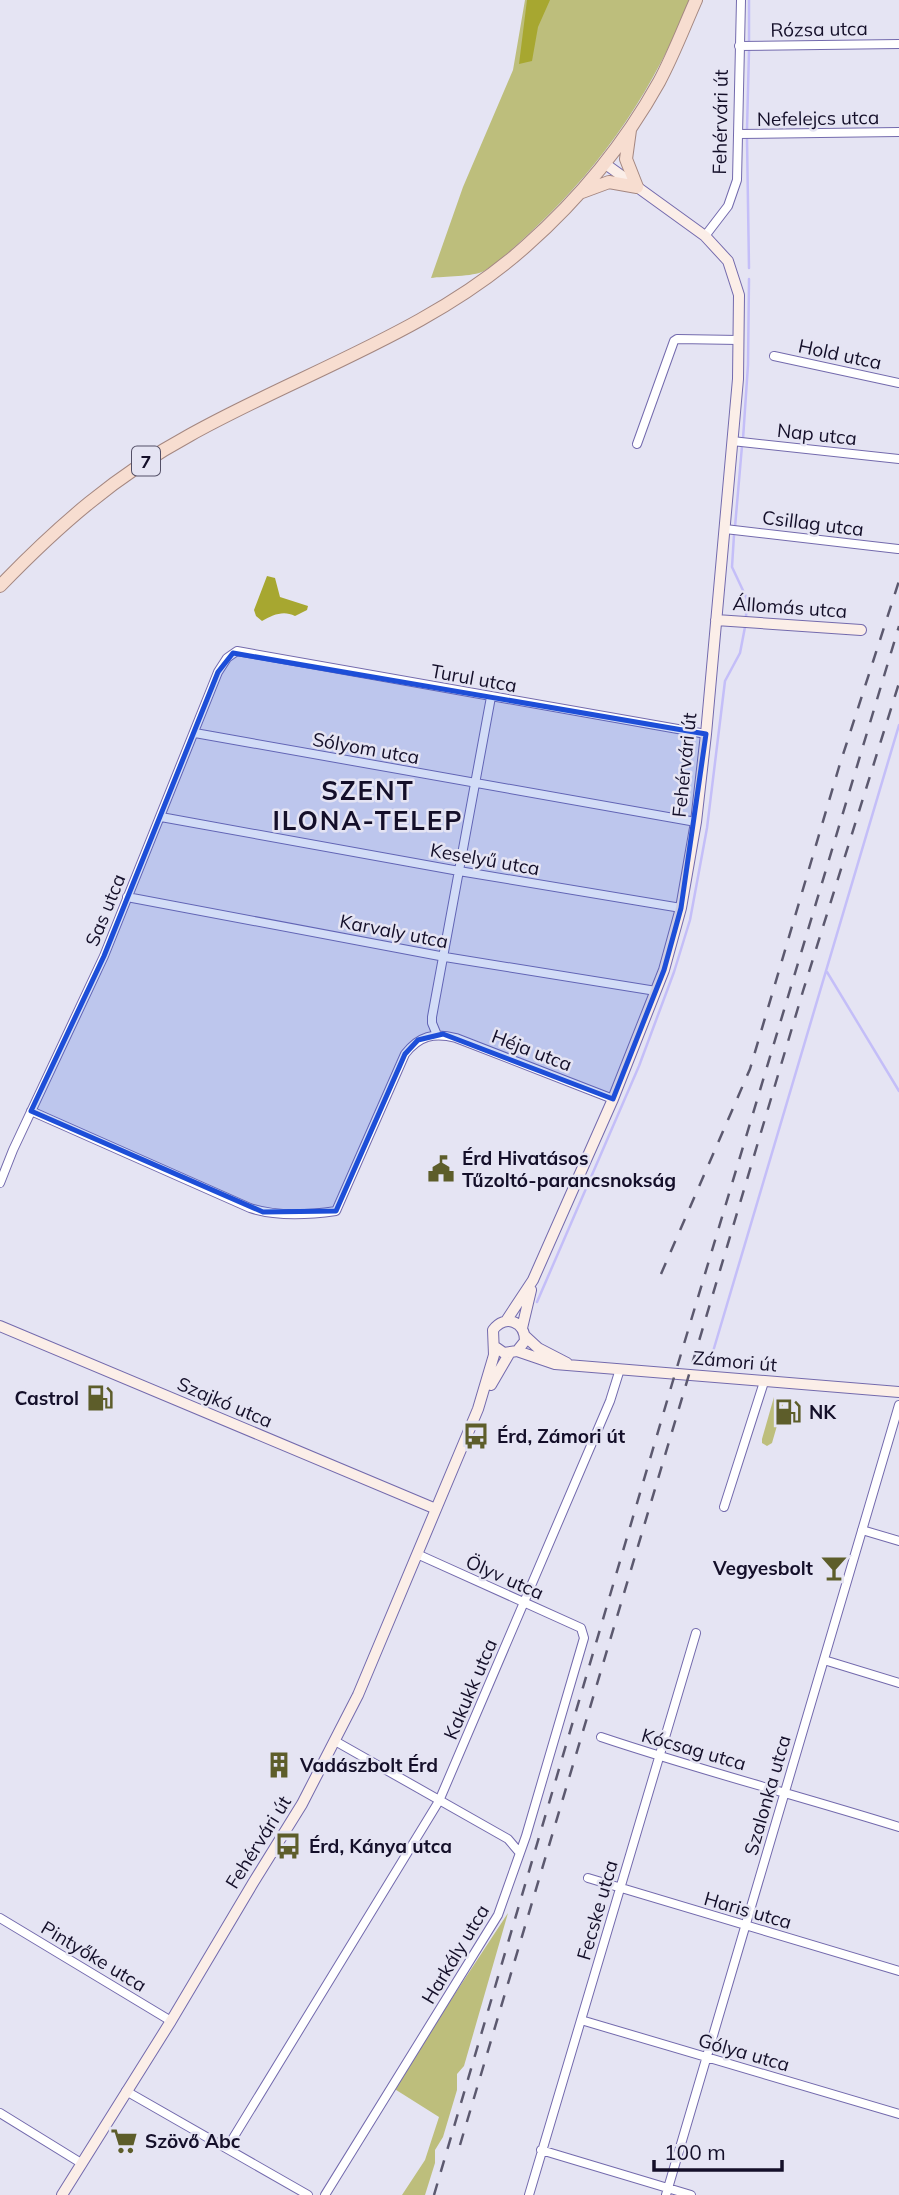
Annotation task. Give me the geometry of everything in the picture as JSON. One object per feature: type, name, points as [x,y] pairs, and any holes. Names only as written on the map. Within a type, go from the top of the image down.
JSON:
[{"type":"main road","name":"7","points":[[0,586],[74,513],[115,482],[191,434],[317,373],[455,298],[526,247],[578,194],[631,128],[660,79],[696,0]]},
{"type":"main road","points":[[631,128],[626,159],[637,187]]},
{"type":"main road","name":"Fehérvári út","points":[[506,1321],[533,1280],[613,1099],[656,990],[681,908],[696,822],[706,734],[732,441],[739,340],[739,295],[728,261],[705,236],[604,163]]},
{"type":"main road","points":[[578,194],[609,183],[637,187]]},
{"type":"main road","name":"Állomás utca","points":[[716,620],[861,630]]},
{"type":"main road","name":"Fehérvári út","points":[[524,1332],[533,1280]]},
{"type":"main road","points":[[501,1322],[515,1322],[524,1332],[523,1345],[513,1352],[500,1352],[494,1346],[493,1330],[501,1322]]},
{"type":"main road","name":"Szajkó utca","points":[[0,1326],[436,1509]]},
{"type":"main road","name":"Zámori út","points":[[524,1332],[537,1348],[569,1365]]},
{"type":"main road","name":"Fehérvári út","points":[[62,2195],[302,1804],[335,1741],[358,1695],[478,1409],[494,1346]]},
{"type":"main road","name":"Fehérvári út","points":[[478,1409],[513,1352]]},
{"type":"main road","name":"Zámori út","points":[[513,1352],[555,1364],[899,1392]]},
{"type":"street","name":"Fehérvári út","points":[[705,236],[724,213],[737,180],[741,0]]},
{"type":"street","name":"Rózsa utca","points":[[738,46],[899,44]]},
{"type":"street","name":"Nefelejcs utca","points":[[738,134],[899,132]]},
{"type":"street","points":[[637,444],[670,347],[677,339],[739,340]]},
{"type":"street","name":"Hold utca","points":[[775,356],[899,383]]},
{"type":"street","name":"Nap utca","points":[[732,441],[899,459]]},
{"type":"street","name":"Csillag utca","points":[[724,529],[898,549]]},
{"type":"street","name":"Turul utca","points":[[237,651],[706,734]]},
{"type":"street","name":"Sas utca","points":[[0,1183],[104,956],[218,672],[237,651]]},
{"type":"street","points":[[31,1111],[263,1212],[288,1214],[336,1211],[405,1054],[418,1040],[437,1035],[432,1017],[491,697]]},
{"type":"street","name":"Sólyom utca","points":[[195,733],[696,822]]},
{"type":"street","name":"Keselyű utca","points":[[161,817],[459,872],[681,908]]},
{"type":"street","name":"Karvaly utca","points":[[127,897],[445,957],[656,990]]},
{"type":"street","name":"Héja utca","points":[[437,1035],[456,1038],[613,1099]]},
{"type":"street","name":"Kakukk utca","points":[[227,2148],[439,1801],[610,1401],[620,1369]]},
{"type":"street","points":[[724,1507],[764,1382]]},
{"type":"street","name":"Szalonka utca","points":[[667,2192],[899,1405]]},
{"type":"street","points":[[862,1530],[899,1541]]},
{"type":"street","name":"Ölyv utca","points":[[417,1554],[581,1628]]},
{"type":"street","name":"Harkály utca","points":[[325,2195],[498,1915],[526,1836],[584,1638],[581,1628]]},
{"type":"street","name":"Fecske utca","points":[[529,2195],[696,1633]]},
{"type":"street","points":[[824,1660],[899,1683]]},
{"type":"street","name":"Kócsag utca","points":[[601,1737],[899,1826]]},
{"type":"street","points":[[335,1741],[508,1839],[519,1852]]},
{"type":"street","name":"Haris utca","points":[[588,1878],[899,1971]]},
{"type":"street","name":"Pintyőke utca","points":[[0,1918],[171,2021]]},
{"type":"street","name":"Gólya utca","points":[[581,2020],[899,2114]]},
{"type":"street","points":[[126,2091],[308,2195]]},
{"type":"street","points":[[0,2113],[82,2164]]},
{"type":"street","points":[[541,2151],[667,2192],[691,2195]]},
{"type":"highlighted area","points":[[233,653],[706,734],[681,908],[664,970],[613,1099],[443,1034],[418,1040],[405,1054],[336,1211],[263,1212],[31,1111],[104,956],[218,672]]},
{"type":"green space","points":[[525,0],[689,0],[661,63],[626,122],[561,202],[512,250],[484,271],[431,278],[463,187],[513,70]]},
{"type":"green space","points":[[774,1397],[785,1398],[772,1443],[767,1446],[762,1443],[762,1439]]},
{"type":"green space","points":[[508,1913],[464,2066],[457,2074],[457,2090],[443,2137],[435,2150],[435,2163],[425,2195],[402,2195],[425,2160],[439,2117],[393,2088]]},
{"type":"shaded area","points":[[527,0],[550,0],[538,27],[532,61],[519,64]]},
{"type":"shaded area","points":[[267,576],[275,578],[280,597],[308,606],[307,610],[295,616],[282,613],[262,621],[256,616],[254,610]]},
{"type":"waterway","points":[[749,0],[749,42]]},
{"type":"waterway","points":[[747,129],[749,51]]},
{"type":"waterway","points":[[747,139],[749,268]]},
{"type":"waterway","points":[[743,439],[748,365],[749,279]]},
{"type":"waterway","points":[[735,527],[742,446]]},
{"type":"waterway","points":[[734,535],[732,567],[747,599],[746,617]]},
{"type":"waterway","points":[[537,1302],[639,1066],[674,972],[690,920],[707,828],[725,681],[740,653],[745,627]]},
{"type":"waterway","points":[[712,1355],[899,725]]},
{"type":"waterway","points":[[827,972],[899,1091]]},
{"type":"railway","points":[[661,1274],[750,1069],[839,767],[899,581]]},
{"type":"railway","points":[[434,2195],[672,1384],[899,626]]},
{"type":"railway","points":[[460,2145],[803,991],[899,683]]},
{"type":"place","name":"Érd Hivatásos Tűzoltó-parancsnokság","points":[[441,1169]]},
{"type":"place","name":"Castrol","points":[[100,1398]]},
{"type":"place","name":"NK","points":[[788,1412]]},
{"type":"place","name":"Érd, Zámori út","points":[[476,1436]]},
{"type":"place","name":"Vegyesbolt","points":[[834,1568]]},
{"type":"place","name":"Vadászbolt Érd","points":[[279,1765]]},
{"type":"place","name":"Érd, Kánya utca","points":[[288,1846]]},
{"type":"place","name":"Szövő Abc","points":[[124,2141]]},
{"type":"district","name":"SZENT ILONA-TELEP","points":[[368,805]]}]
